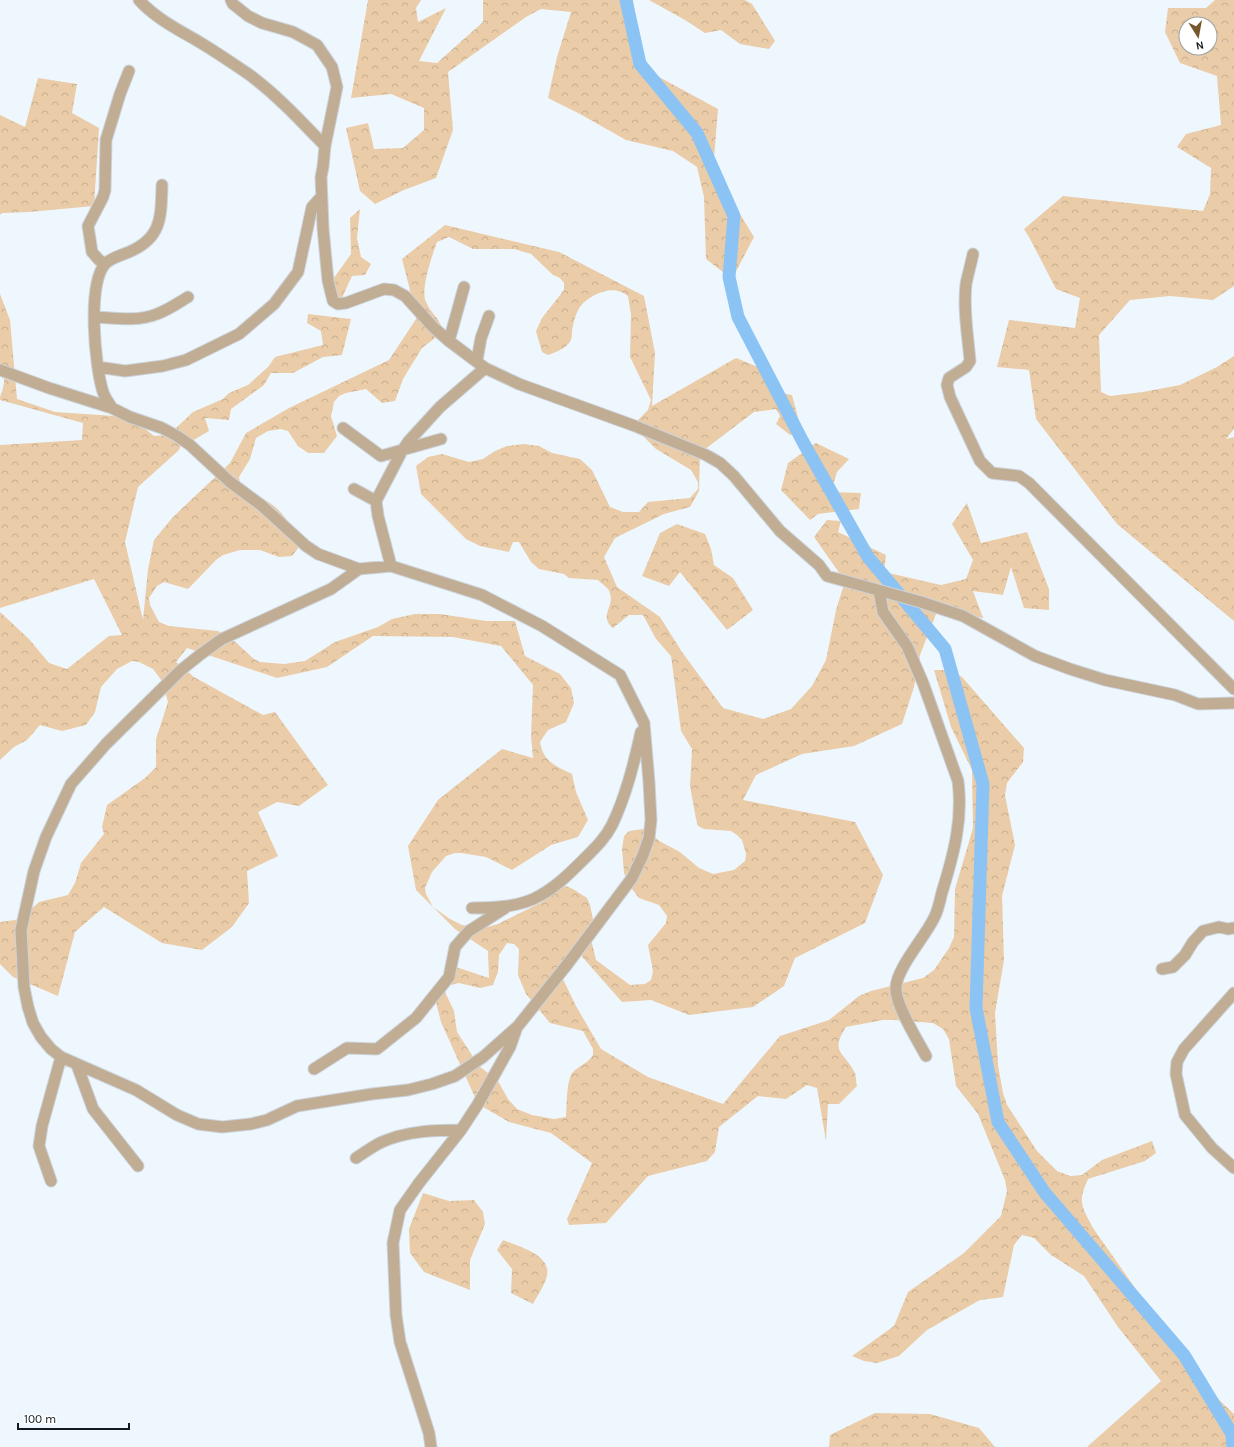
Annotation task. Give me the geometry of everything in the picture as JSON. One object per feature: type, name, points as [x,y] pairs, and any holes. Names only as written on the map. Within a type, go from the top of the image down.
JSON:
[{"type":"street","points":[[138,0],[146,8],[168,24],[201,43],[248,74],[279,99],[325,146]]},
{"type":"street","points":[[231,0],[233,4],[248,16],[262,23],[293,32],[318,45],[332,67],[337,87],[325,146],[321,177],[323,228],[328,281],[333,301],[338,304],[346,303],[384,289],[394,290],[404,296],[433,327],[449,341],[481,364],[519,384],[635,426],[706,455],[720,463],[734,476],[780,531],[819,565],[827,576],[921,602],[963,616],[1035,656],[1070,669],[1118,683],[1175,695],[1198,704],[1234,703]]},
{"type":"street","points":[[105,264],[98,260],[92,252],[88,226],[105,190],[106,140],[120,94],[129,71]]},
{"type":"street","points":[[112,408],[103,394],[98,367],[94,335],[95,288],[98,276],[105,264],[141,247],[157,228],[160,216],[162,185]]},
{"type":"street","points":[[98,367],[125,371],[163,366],[186,360],[239,334],[274,304],[298,272],[312,207],[322,196]]},
{"type":"street","points":[[973,254],[966,284],[965,298],[965,318],[970,361],[966,367],[949,378],[947,385],[950,397],[980,461],[992,473],[1019,476],[1029,483],[1234,689]]},
{"type":"street","points":[[449,341],[464,287]]},
{"type":"street","points":[[94,317],[129,319],[140,318],[157,314],[188,297]]},
{"type":"street","points":[[391,566],[378,516],[376,501],[408,442],[481,364],[481,338],[489,316]]},
{"type":"street","points":[[0,370],[49,388],[112,408],[130,417],[162,428],[177,436],[190,445],[230,482],[261,504],[306,546],[318,554],[359,569],[391,566],[482,595],[542,626],[620,675],[644,723],[651,820],[649,838],[643,855],[632,878],[566,966],[518,1026],[483,1057],[455,1076],[444,1080],[408,1090],[372,1094],[298,1106],[267,1120],[251,1124],[222,1127],[198,1124],[177,1115],[136,1090],[61,1057],[51,1049],[41,1037],[33,1023],[24,987],[21,930],[34,871],[46,837],[71,784],[106,744],[181,670],[222,639],[331,589],[359,569]]},
{"type":"street","points":[[343,428],[381,456],[441,439]]},
{"type":"street","points":[[354,488],[376,501]]},
{"type":"street","points":[[880,591],[883,612],[906,646],[923,683],[958,781],[960,793],[959,825],[952,860],[936,914],[898,976],[896,988],[898,1000],[926,1056]]},
{"type":"street","points":[[472,908],[494,908],[540,896],[563,880],[598,845],[607,834],[625,792],[644,723]]},
{"type":"street","points":[[314,1069],[347,1048],[377,1049],[416,1018],[449,977],[455,947],[469,931],[509,905]]},
{"type":"street","points":[[1162,969],[1173,967],[1185,955],[1193,942],[1203,932],[1218,927],[1228,929],[1234,928]]},
{"type":"street","points":[[1234,993],[1184,1049],[1177,1062],[1176,1074],[1185,1115],[1212,1148],[1234,1168]]},
{"type":"street","points":[[431,1447],[429,1433],[400,1342],[396,1315],[393,1243],[400,1210],[419,1183],[461,1130],[478,1104],[510,1047],[518,1026]]},
{"type":"street","points":[[51,1181],[39,1146],[42,1126],[61,1057]]},
{"type":"street","points":[[77,1065],[93,1109],[138,1166]]},
{"type":"street","points":[[356,1158],[381,1142],[412,1133],[461,1130]]},
{"type":"green space","points":[[368,0],[421,0],[416,8],[418,22],[446,8],[419,61],[437,63],[483,22],[483,0],[633,0],[636,23],[632,60],[648,71],[718,109],[713,170],[754,237],[732,279],[706,259],[704,197],[697,167],[673,151],[626,140],[548,98],[557,57],[571,12],[541,9],[526,17],[448,72],[453,130],[436,178],[404,190],[375,204],[360,191],[346,128],[368,123],[374,149],[403,148],[424,130],[424,108],[391,94],[351,98]]},
{"type":"green space","points":[[649,0],[745,0],[752,4],[775,41],[769,49],[740,44],[721,30],[705,33]]},
{"type":"green space","points":[[1215,0],[1234,0],[1234,286],[1213,300],[1170,296],[1130,300],[1099,335],[1101,392],[1110,396],[1180,385],[1217,367],[1234,356],[1234,429],[1226,439],[1234,437],[1234,621],[1117,524],[1036,419],[1029,370],[997,367],[1009,320],[1075,328],[1080,298],[1056,289],[1024,229],[1063,196],[1203,211],[1210,194],[1211,168],[1177,147],[1186,134],[1221,125],[1217,76],[1180,63],[1165,32],[1168,8],[1206,8]]},
{"type":"green space","points":[[38,78],[77,84],[72,113],[99,128],[94,206],[2,213],[0,215],[0,115],[25,127]]},
{"type":"green space","points":[[360,209],[357,238],[361,257],[371,264],[365,275],[352,276],[341,300],[333,298],[331,282],[351,254],[350,218]]},
{"type":"green space","points":[[445,225],[559,252],[644,296],[655,353],[652,406],[736,358],[763,369],[770,391],[792,395],[802,433],[790,435],[776,424],[780,416],[776,409],[754,412],[700,453],[699,491],[690,507],[664,514],[615,538],[604,557],[617,587],[660,617],[682,652],[723,708],[763,719],[791,709],[812,686],[826,660],[836,610],[845,581],[814,537],[827,520],[841,521],[838,532],[886,555],[884,572],[941,585],[966,579],[973,560],[952,524],[967,503],[981,543],[1027,532],[1049,589],[1049,610],[1024,608],[1011,567],[1003,595],[973,591],[983,618],[938,609],[920,655],[914,687],[902,724],[854,746],[802,754],[756,775],[743,800],[855,822],[883,875],[865,923],[795,958],[784,986],[753,1007],[689,1015],[651,1000],[622,1002],[577,951],[560,973],[576,1006],[601,1049],[648,1077],[723,1104],[780,1036],[829,1020],[859,996],[871,991],[923,978],[934,970],[949,948],[954,937],[955,889],[973,828],[972,770],[951,727],[934,670],[949,670],[962,677],[1024,748],[1023,762],[1007,783],[1005,795],[1015,845],[1002,896],[1004,960],[995,1013],[998,1065],[1003,1093],[1007,1105],[1037,1151],[1057,1171],[1070,1176],[1082,1175],[1102,1160],[1152,1141],[1156,1153],[1145,1161],[1088,1179],[1083,1194],[1082,1204],[1093,1228],[1204,1386],[1234,1414],[1234,1447],[1087,1447],[1161,1381],[1118,1327],[1084,1276],[1051,1255],[1034,1238],[1022,1235],[1014,1245],[1003,1297],[980,1300],[927,1330],[899,1356],[877,1363],[864,1361],[852,1356],[894,1326],[908,1292],[964,1253],[1001,1216],[1007,1191],[1005,1180],[978,1114],[956,1086],[949,1039],[943,1029],[933,1023],[883,1020],[846,1027],[841,1036],[839,1047],[840,1052],[855,1073],[857,1086],[839,1104],[828,1104],[826,1141],[817,1088],[807,1085],[786,1099],[758,1096],[719,1127],[715,1152],[707,1161],[648,1176],[606,1223],[569,1225],[567,1219],[592,1163],[551,1133],[509,1122],[478,1104],[441,1022],[433,990],[453,966],[489,978],[488,951],[455,929],[433,907],[416,890],[408,846],[438,800],[502,749],[533,758],[531,736],[533,685],[501,646],[453,637],[373,636],[327,667],[277,678],[187,648],[176,662],[194,677],[263,715],[275,712],[328,785],[299,806],[277,802],[258,812],[278,856],[247,871],[249,903],[232,927],[202,950],[162,943],[104,907],[75,932],[58,996],[13,977],[0,964],[0,922],[15,920],[22,917],[39,902],[68,895],[75,883],[81,863],[104,834],[102,827],[107,805],[145,778],[156,767],[156,739],[168,702],[162,681],[153,669],[139,662],[132,661],[117,669],[101,687],[95,712],[86,725],[62,731],[40,725],[27,740],[14,747],[0,760],[0,612],[29,639],[49,663],[67,669],[109,636],[122,635],[94,579],[0,608],[0,445],[82,440],[83,423],[0,400],[4,385],[4,376],[2,368],[0,367],[0,294],[10,320],[17,399],[55,412],[130,417],[154,436],[167,435],[182,443],[179,450],[138,487],[125,542],[143,620],[148,569],[154,540],[173,517],[230,463],[246,433],[289,408],[389,360],[420,313],[412,298],[402,259]],"holes":[[[449,237],[473,249],[514,249],[531,254],[553,275],[560,278],[564,283],[564,290],[542,318],[536,331],[542,352],[548,355],[557,352],[570,342],[575,317],[581,306],[589,298],[602,292],[609,291],[619,291],[628,296],[631,315],[630,357],[651,400],[648,410],[634,424],[635,428],[656,449],[691,470],[698,482],[698,489],[690,498],[648,502],[639,512],[623,512],[610,507],[592,470],[580,459],[552,453],[539,446],[524,444],[507,446],[495,451],[483,459],[469,462],[442,454],[428,457],[416,466],[421,494],[466,539],[480,546],[509,552],[513,542],[519,542],[531,562],[539,569],[564,574],[569,578],[598,580],[608,589],[610,595],[611,600],[607,619],[613,628],[629,615],[643,615],[656,639],[671,656],[681,731],[692,749],[690,786],[698,826],[704,829],[731,831],[742,840],[746,854],[745,861],[734,870],[713,874],[699,868],[680,852],[661,842],[644,829],[629,831],[624,836],[622,849],[624,873],[629,885],[639,898],[659,905],[667,916],[666,923],[648,945],[653,971],[651,980],[645,984],[630,985],[596,960],[591,939],[593,919],[590,905],[587,898],[566,886],[552,891],[542,902],[498,924],[484,928],[462,925],[450,919],[433,907],[426,894],[425,888],[432,872],[446,856],[461,853],[486,857],[512,870],[551,845],[578,837],[588,820],[576,792],[572,774],[551,762],[544,754],[540,742],[548,730],[566,722],[574,703],[571,688],[560,674],[525,656],[515,621],[486,621],[440,614],[415,614],[392,619],[378,627],[335,642],[305,661],[284,664],[260,662],[254,659],[232,639],[218,631],[169,626],[159,622],[150,605],[149,598],[157,586],[164,582],[188,589],[216,560],[223,555],[240,550],[260,550],[279,557],[292,556],[302,543],[284,516],[267,501],[241,490],[239,477],[250,459],[256,438],[268,431],[281,429],[288,431],[298,446],[308,453],[324,453],[337,436],[331,416],[334,402],[339,396],[366,389],[382,403],[395,401],[403,379],[422,348],[439,335],[442,328],[426,302],[424,290],[427,273],[437,242]],[[507,943],[514,944],[519,949],[518,975],[526,994],[550,1023],[583,1031],[593,1049],[593,1055],[591,1058],[571,1074],[568,1085],[566,1117],[554,1119],[532,1115],[517,1109],[508,1099],[498,1081],[479,1066],[457,1032],[454,1011],[445,992],[446,986],[459,983],[480,988],[493,985],[498,972],[499,955]]]},
{"type":"green space","points":[[308,314],[351,319],[342,355],[323,357],[293,373],[271,373],[264,385],[231,409],[229,420],[205,418],[209,431],[192,441],[176,428],[193,412],[223,399],[229,393],[248,385],[268,367],[275,357],[323,345],[321,331],[307,323]]},
{"type":"green space","points":[[816,443],[849,459],[837,472],[831,492],[861,493],[859,509],[818,514],[810,520],[781,490],[788,463]]},
{"type":"green space","points":[[677,524],[705,534],[711,549],[714,565],[733,578],[753,610],[727,630],[680,572],[669,586],[642,576],[660,533]]},
{"type":"green space","points":[[423,1193],[449,1201],[474,1200],[483,1212],[485,1224],[470,1260],[470,1290],[424,1272],[410,1253],[409,1229]]},
{"type":"green space","points":[[503,1240],[534,1253],[541,1258],[545,1264],[547,1271],[546,1279],[533,1304],[511,1293],[512,1269],[497,1250]]},
{"type":"green space","points":[[875,1413],[930,1414],[979,1428],[995,1447],[829,1447],[830,1435]]},
{"type":"waterway","points":[[626,0],[640,64],[697,133],[734,216],[729,277],[738,317],[803,442],[868,557],[945,649],[983,784],[976,1008],[998,1122],[1045,1193],[1184,1355],[1232,1434],[1233,1447]]}]
